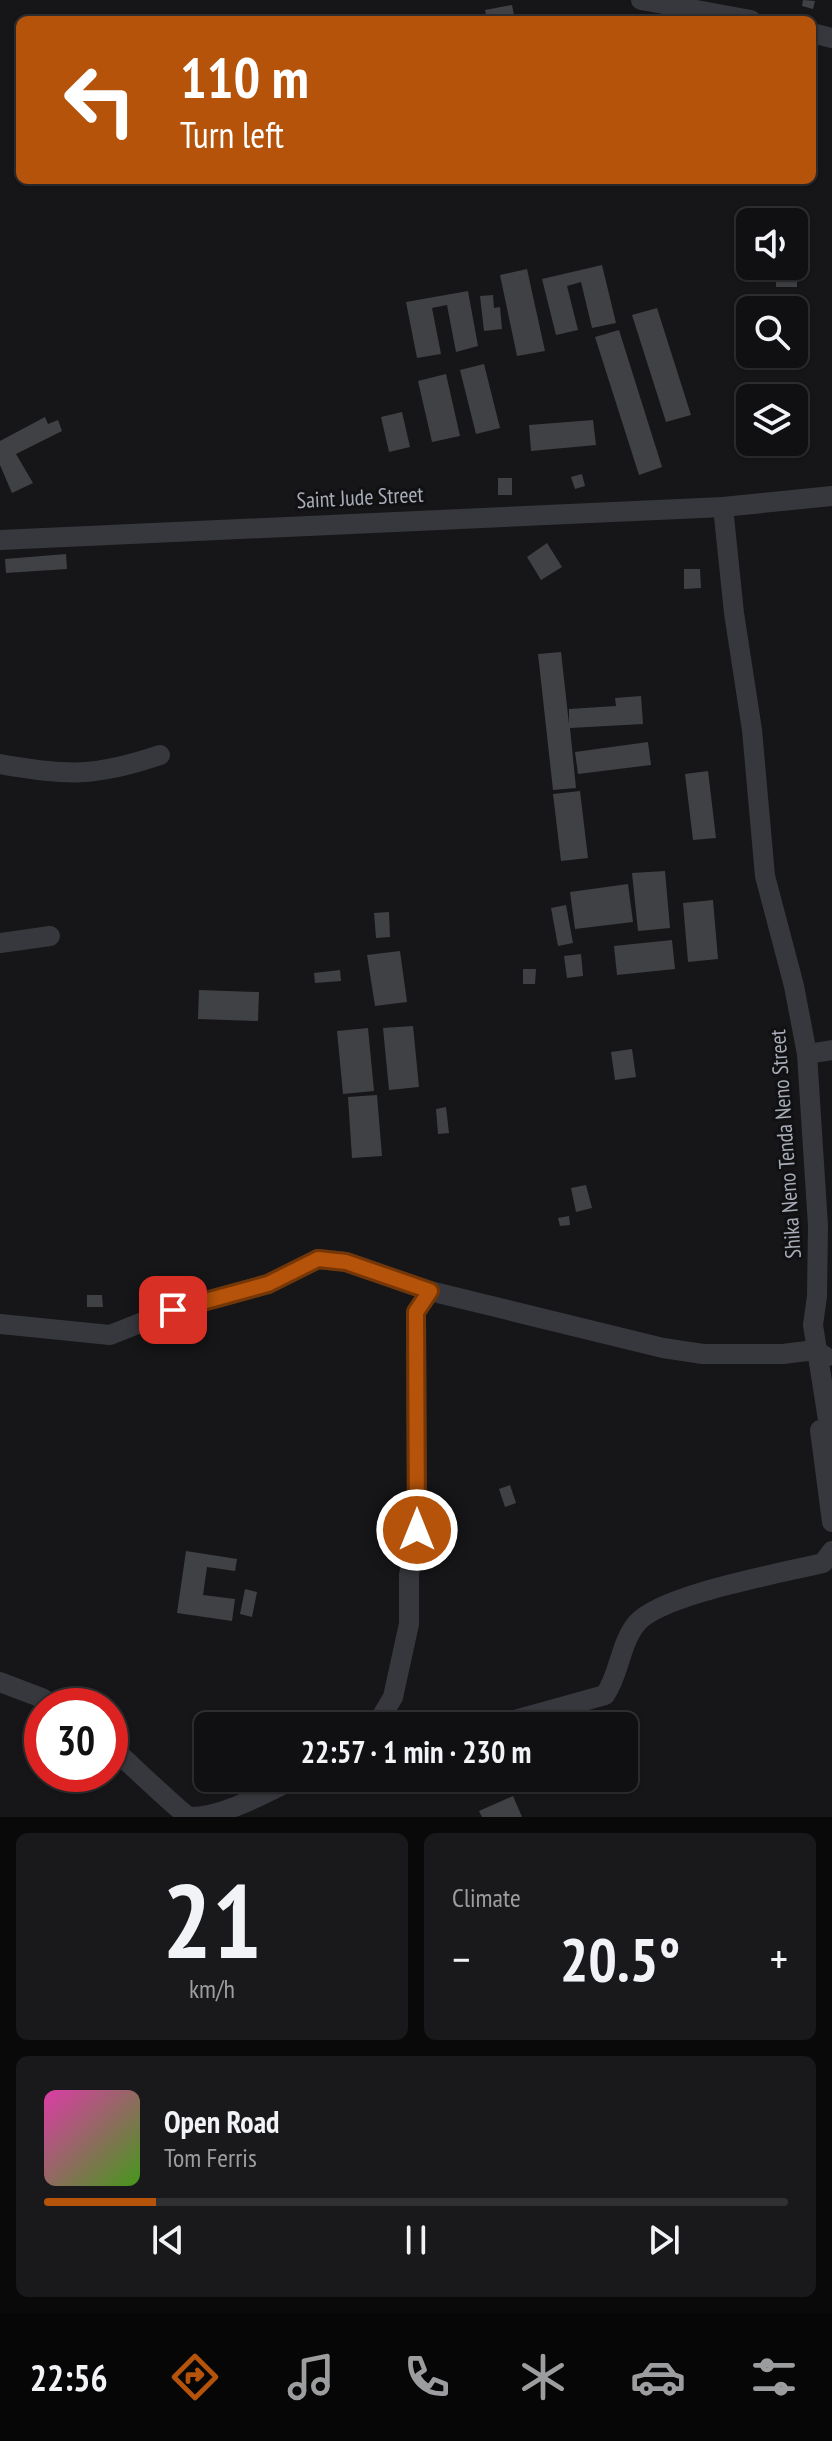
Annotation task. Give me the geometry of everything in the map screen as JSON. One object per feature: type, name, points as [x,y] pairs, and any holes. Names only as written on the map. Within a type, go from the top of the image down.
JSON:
[{"type":"street","points":[[641,0],[685,4],[734,16]]},
{"type":"street","name":"Saint Jude Street","points":[[0,540],[723,507],[832,496]]},
{"type":"street","name":"Shika Neno Tenda Neno Street","points":[[723,507],[734,613],[752,730],[765,876],[794,986],[807,1054],[818,1226],[813,1325],[832,1445]]},
{"type":"street","points":[[0,764],[59,775],[110,772],[160,755]]},
{"type":"street","points":[[0,943],[50,936]]},
{"type":"street","points":[[807,1054],[832,1050]]},
{"type":"street","points":[[0,1324],[110,1335],[173,1310],[268,1284],[318,1259],[346,1262],[430,1291],[663,1348],[703,1354],[819,1354],[832,1522]]},
{"type":"street","points":[[384,1712],[393,1697],[409,1624],[409,1575],[417,1530],[416,1312],[430,1291]]},
{"type":"street","points":[[544,1712],[605,1695],[614,1682],[628,1639],[645,1616],[692,1595],[823,1563],[832,1551]]},
{"type":"street","points":[[0,1682],[24,1691]]},
{"type":"street","points":[[128,1761],[190,1817],[220,1814],[266,1792]]},
{"type":"building","points":[[803,0],[815,1],[813,9],[802,6]]},
{"type":"building","points":[[512,5],[514,16],[486,16],[485,10]]},
{"type":"building","points":[[602,265],[616,323],[592,328],[581,282],[567,286],[578,330],[556,335],[542,279]]},
{"type":"building","points":[[527,269],[545,351],[517,356],[500,275]]},
{"type":"building","points":[[776,280],[797,280],[797,287],[776,287]]},
{"type":"building","points":[[468,291],[478,346],[456,352],[447,305],[432,308],[441,354],[417,358],[406,302]]},
{"type":"building","points":[[493,295],[494,308],[500,307],[502,329],[484,331],[480,296]]},
{"type":"building","points":[[657,308],[691,415],[666,422],[632,315]]},
{"type":"building","points":[[619,330],[662,467],[639,475],[595,337]]},
{"type":"building","points":[[484,364],[500,428],[476,434],[460,370]]},
{"type":"building","points":[[446,374],[460,436],[432,442],[418,381]]},
{"type":"building","points":[[402,412],[410,447],[389,452],[381,417]]},
{"type":"building","points":[[45,417],[48,424],[58,420],[62,431],[16,454],[33,483],[12,493],[0,465],[0,441]]},
{"type":"building","points":[[593,420],[596,445],[531,451],[529,425]]},
{"type":"building","points":[[582,474],[585,486],[575,489],[571,477]]},
{"type":"building","points":[[498,478],[512,478],[512,495],[498,495]]},
{"type":"building","points":[[547,543],[562,567],[541,580],[527,557]]},
{"type":"building","points":[[66,554],[67,569],[6,573],[5,559]]},
{"type":"building","points":[[684,569],[700,569],[701,588],[684,589]]},
{"type":"building","points":[[561,652],[569,724],[569,709],[616,706],[615,698],[641,696],[643,724],[570,728],[576,788],[553,790],[538,654]]},
{"type":"building","points":[[648,742],[651,765],[578,774],[575,752]]},
{"type":"building","points":[[708,771],[716,838],[693,840],[685,774]]},
{"type":"building","points":[[580,791],[588,858],[561,861],[553,794]]},
{"type":"building","points":[[665,871],[670,928],[638,931],[632,873]]},
{"type":"building","points":[[628,884],[633,922],[575,929],[570,892]]},
{"type":"building","points":[[713,900],[718,959],[688,962],[683,903]]},
{"type":"building","points":[[566,905],[573,943],[558,946],[551,908]]},
{"type":"building","points":[[389,912],[390,937],[376,938],[374,913]]},
{"type":"building","points":[[672,940],[675,969],[617,975],[614,946]]},
{"type":"building","points":[[400,951],[407,1002],[375,1006],[367,955]]},
{"type":"building","points":[[581,954],[583,976],[567,978],[564,956]]},
{"type":"building","points":[[523,969],[536,969],[535,984],[523,984]]},
{"type":"building","points":[[340,970],[341,981],[315,983],[314,973]]},
{"type":"building","points":[[199,990],[259,992],[258,1021],[198,1019]]},
{"type":"building","points":[[413,1026],[419,1087],[389,1090],[383,1028]]},
{"type":"building","points":[[368,1028],[374,1091],[343,1094],[337,1031]]},
{"type":"building","points":[[632,1049],[636,1077],[615,1080],[611,1052]]},
{"type":"building","points":[[377,1095],[382,1156],[352,1158],[348,1097]]},
{"type":"building","points":[[446,1107],[449,1133],[438,1134],[436,1109]]},
{"type":"building","points":[[586,1185],[592,1208],[576,1212],[571,1188]]},
{"type":"building","points":[[569,1216],[570,1225],[560,1226],[558,1218]]},
{"type":"building","points":[[87,1295],[102,1295],[103,1307],[87,1307]]},
{"type":"building","points":[[510,1485],[516,1503],[505,1507],[499,1489]]},
{"type":"building","points":[[186,1551],[237,1559],[235,1571],[207,1567],[203,1595],[235,1599],[232,1621],[177,1613]]},
{"type":"building","points":[[245,1589],[257,1592],[252,1617],[240,1614]]},
{"type":"building","points":[[513,1796],[522,1817],[482,1817],[479,1811]]},
{"type":"route","points":[[173,1310],[268,1284],[318,1259],[346,1262],[430,1291],[416,1312],[417,1530]]}]
